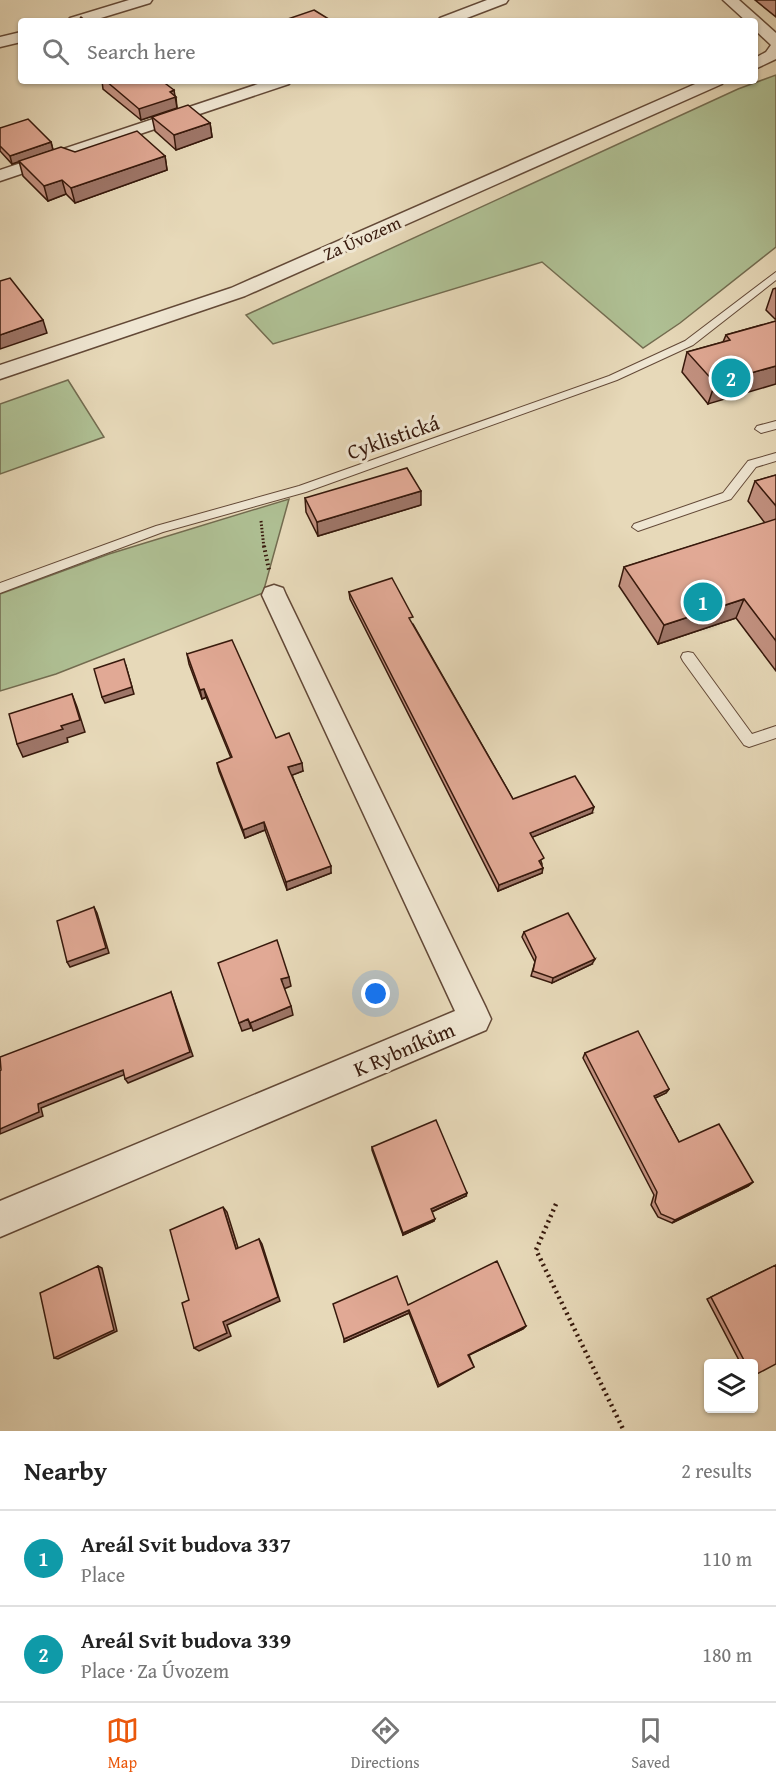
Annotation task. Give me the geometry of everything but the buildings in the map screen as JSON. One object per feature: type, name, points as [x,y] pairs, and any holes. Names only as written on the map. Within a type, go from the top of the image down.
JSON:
[{"type":"street","points":[[85,18],[145,0]]},
{"type":"street","points":[[453,18],[501,0]]},
{"type":"street","points":[[730,0],[751,18]]},
{"type":"street","points":[[758,24],[776,42]]},
{"type":"street","points":[[0,42],[18,38]]},
{"type":"street","points":[[758,62],[772,55],[776,49]]},
{"type":"street","points":[[0,176],[274,84]]},
{"type":"street","name":"Za Úvozem","points":[[0,372],[238,292],[709,84]]},
{"type":"street","name":"K Rybníkům","points":[[0,1219],[475,1019],[274,595]]},
{"type":"lane","name":"Cyklistická","points":[[0,588],[160,529],[302,489],[602,382],[689,343],[776,275]]},
{"type":"lane","points":[[761,429],[776,425]]},
{"type":"lane","points":[[638,527],[727,496],[752,464],[776,457]]},
{"type":"lane","points":[[688,657],[749,741],[776,732]]},
{"type":"path","points":[[274,595],[261,532],[261,510],[302,489]]},
{"type":"path","points":[[556,1204],[536,1250],[624,1431]]},
{"type":"green space","points":[[776,75],[776,247],[680,323],[643,348],[542,262],[273,344],[246,315],[738,89],[758,84],[758,82]]},
{"type":"green space","points":[[68,380],[104,437],[0,474],[0,404]]},
{"type":"green space","points":[[289,499],[263,593],[56,674],[0,691],[0,594],[109,554]]},
{"type":"place","name":"Areál Svit budova 339","points":[[731,378]]},
{"type":"place","name":"Areál Svit budova 337","points":[[703,602]]}]
